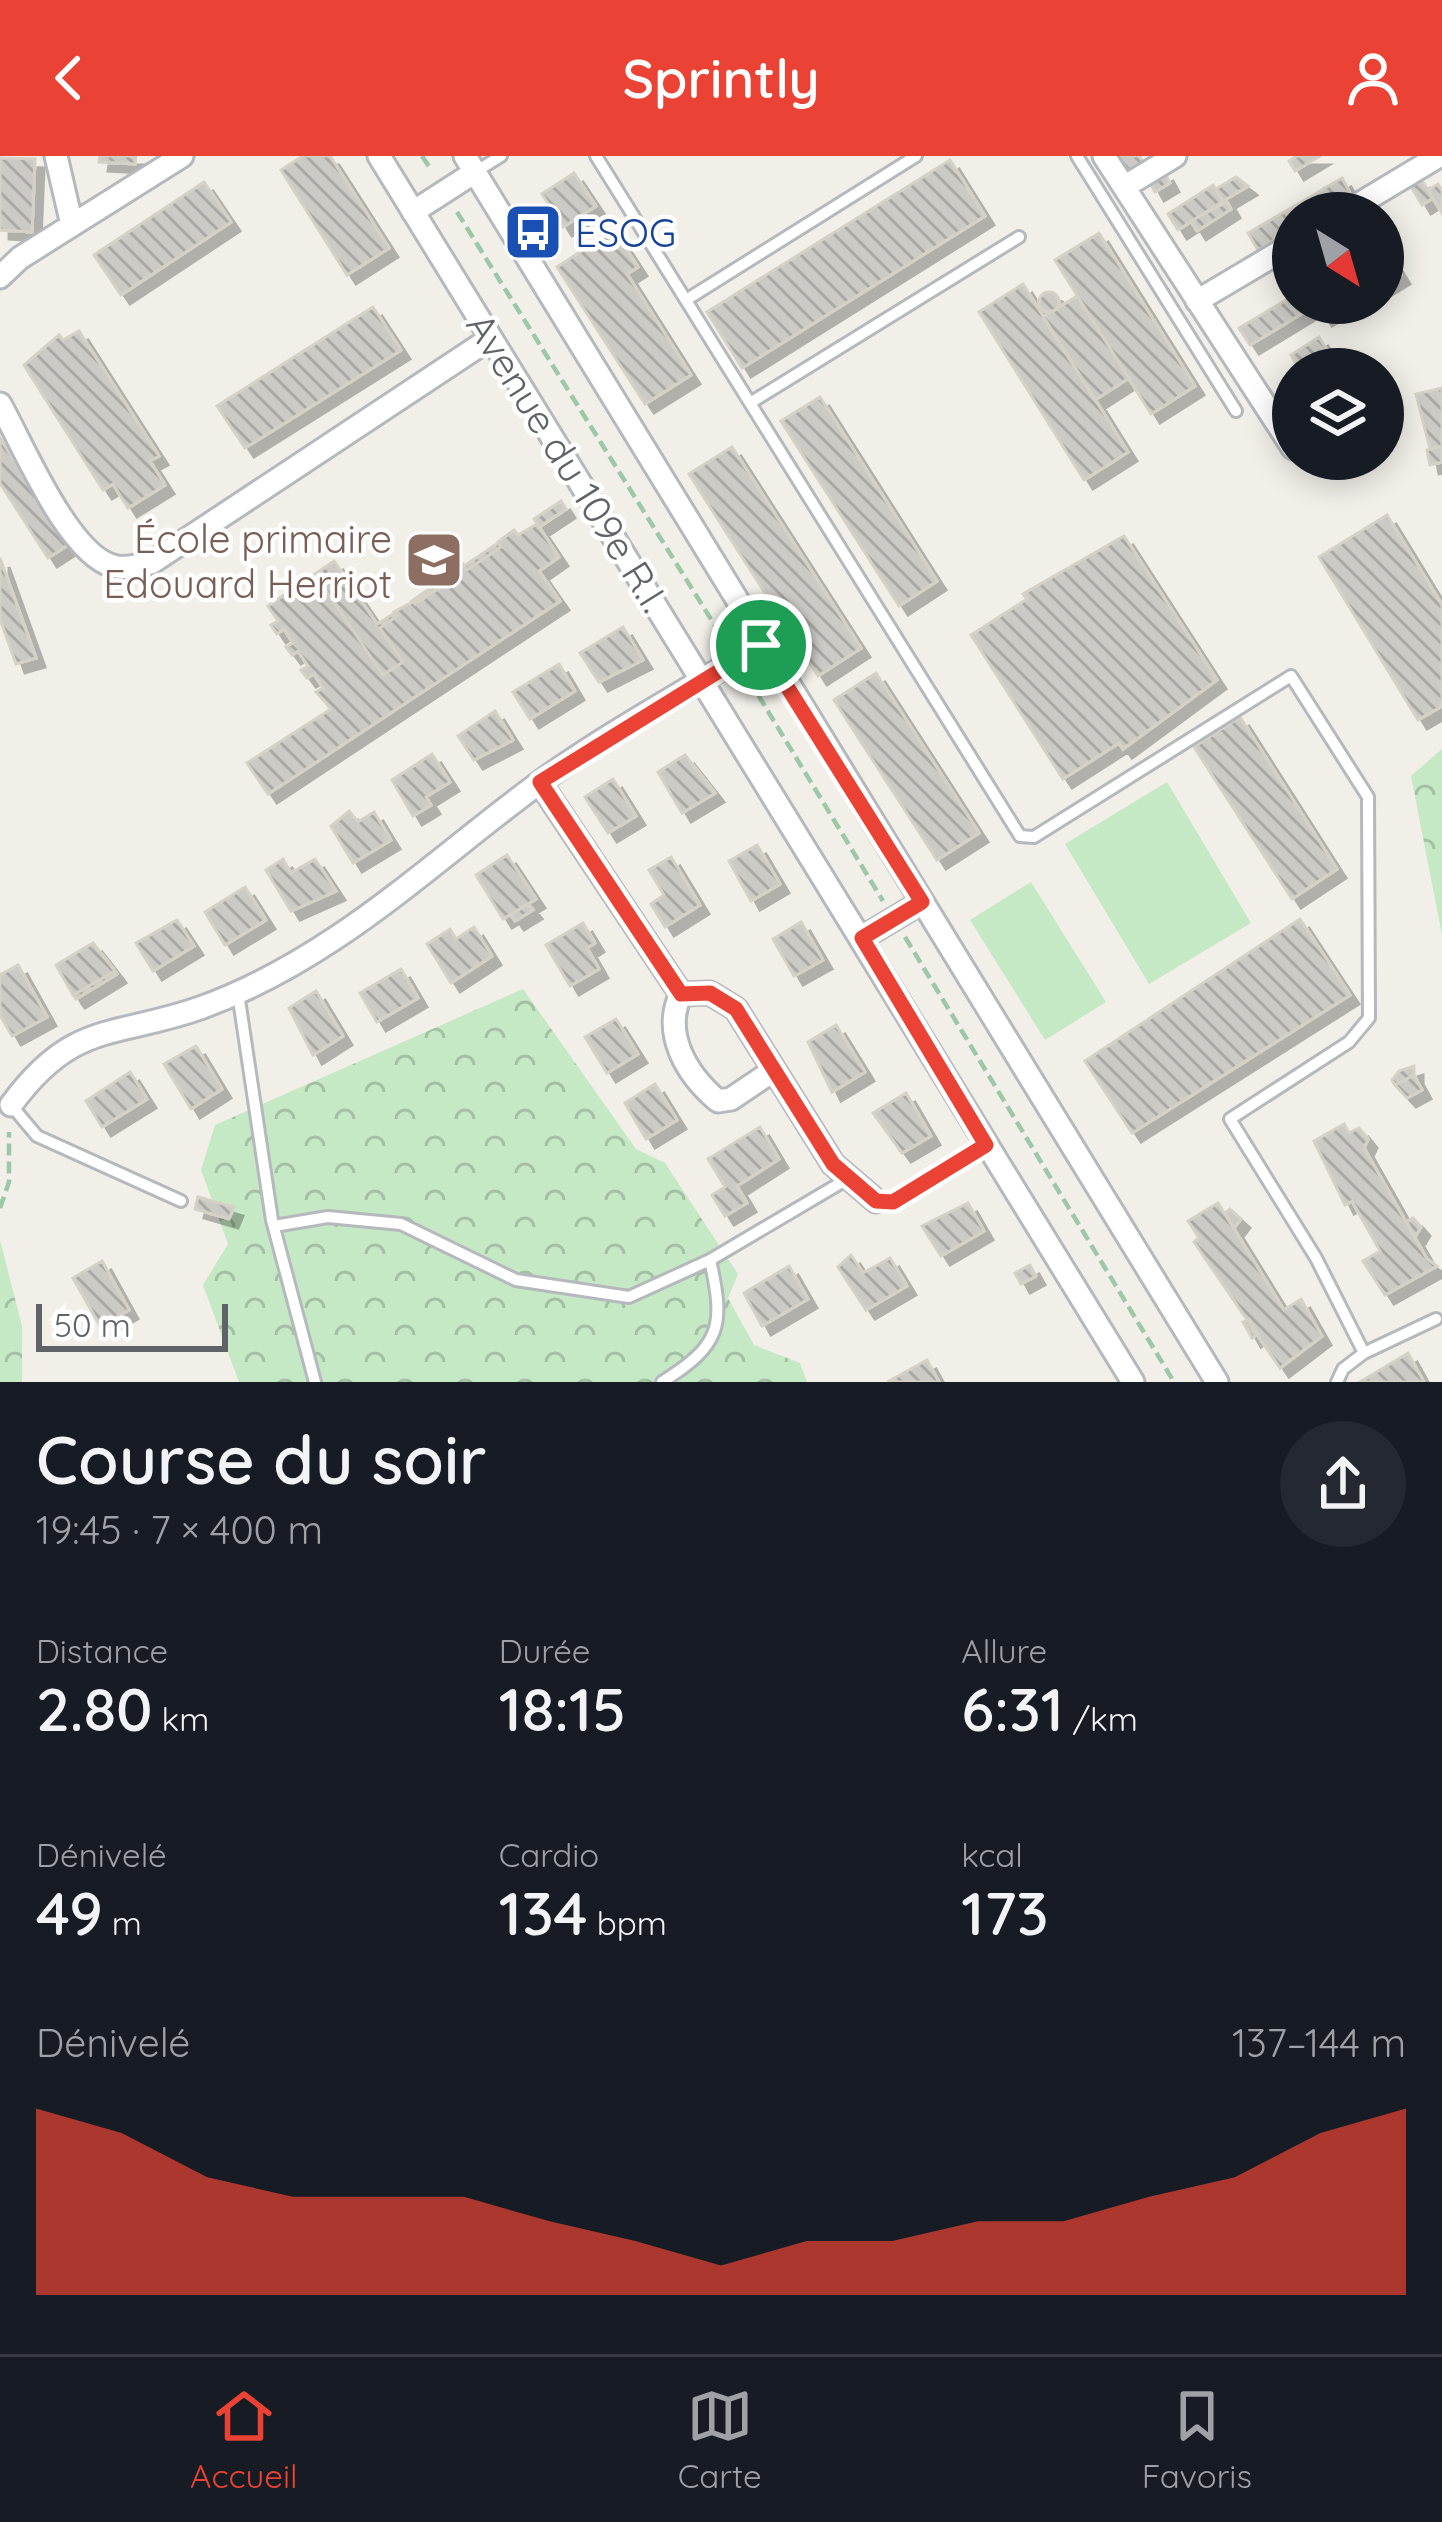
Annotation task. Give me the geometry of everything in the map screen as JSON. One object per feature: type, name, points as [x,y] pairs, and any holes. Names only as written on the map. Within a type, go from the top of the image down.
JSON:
[{"type":"street","points":[[56,156],[72,226]]},
{"type":"street","points":[[0,277],[182,156]]},
{"type":"street","name":"Avenue du 109e R.I.","points":[[379,156],[1133,1382]]},
{"type":"street","points":[[1104,156],[1272,416]]},
{"type":"street","points":[[1124,187],[1174,156]]},
{"type":"street","points":[[1379,192],[1439,156]]},
{"type":"street","points":[[413,212],[445,191],[470,164]]},
{"type":"street","name":"Avenue du 109e R.I.","points":[[470,164],[1217,1382]]},
{"type":"street","points":[[1197,301],[1272,256]]},
{"type":"street","points":[[0,404],[73,534],[93,557],[117,568],[151,563],[491,338]]},
{"type":"street","points":[[11,1105],[32,1076],[62,1052],[114,1026],[199,1008],[380,912],[540,782],[761,645]]},
{"type":"street","points":[[540,782],[681,994]]},
{"type":"street","points":[[862,938],[922,902]]},
{"type":"street","points":[[681,994],[710,993],[736,1009],[833,1164],[876,1201]]},
{"type":"street","points":[[681,994],[669,1018],[674,1041],[718,1101],[730,1099],[774,1070]]},
{"type":"lane","points":[[470,164],[501,156]]},
{"type":"lane","points":[[596,156],[1019,836],[1034,837],[1291,676],[1368,797],[1369,1018],[1349,1042],[1230,1118],[1316,1258],[1364,1353]]},
{"type":"lane","points":[[686,300],[916,156]]},
{"type":"lane","points":[[1077,156],[1236,411]]},
{"type":"lane","points":[[750,403],[1018,237]]},
{"type":"lane","points":[[238,990],[241,1040],[274,1226],[315,1382]]},
{"type":"lane","points":[[11,1105],[37,1136],[181,1201]]},
{"type":"lane","points":[[274,1226],[328,1216],[400,1224],[516,1280],[629,1297],[710,1260],[849,1178]]},
{"type":"lane","points":[[662,1382],[691,1364],[714,1337],[722,1313],[710,1260]]},
{"type":"lane","points":[[1337,1382],[1343,1369],[1364,1353],[1436,1319]]},
{"type":"path","points":[[422,156],[736,660],[1174,1382]]},
{"type":"path","points":[[0,1208],[9,1182],[11,1105]]},
{"type":"path","points":[[876,1201],[893,1202],[986,1145]]},
{"type":"green space","points":[[1442,749],[1442,935],[1411,776]]},
{"type":"green space","points":[[1167,782],[1251,923],[1149,984],[1065,844]]},
{"type":"green space","points":[[1031,882],[1106,1002],[1045,1040],[970,920]]},
{"type":"green space","points":[[523,989],[636,1149],[665,1163],[738,1274],[728,1298],[754,1345],[800,1363],[807,1382],[239,1382],[203,1285],[228,1244],[201,1170],[215,1125]]},
{"type":"green space","points":[[0,1240],[22,1326],[22,1382],[0,1382]]},
{"type":"building","points":[[100,156],[136,156],[135,164],[99,162]]},
{"type":"building","points":[[303,156],[330,156],[389,248],[347,275],[281,170]]},
{"type":"building","points":[[1115,156],[1139,156],[1143,162],[1125,173]]},
{"type":"building","points":[[1297,156],[1320,156],[1295,171],[1289,161]]},
{"type":"building","points":[[0,158],[35,159],[32,232],[0,230]]},
{"type":"building","points":[[950,160],[985,216],[742,368],[707,312]]},
{"type":"building","points":[[1164,172],[1170,183],[1155,192],[1149,181]]},
{"type":"building","points":[[574,173],[596,206],[563,227],[542,194]]},
{"type":"building","points":[[1236,177],[1248,186],[1223,201],[1216,189]]},
{"type":"building","points":[[1342,178],[1349,192],[1318,192]]},
{"type":"building","points":[[1421,179],[1433,198],[1422,205],[1410,185]]},
{"type":"building","points":[[204,182],[231,222],[121,295],[94,255]]},
{"type":"building","points":[[1438,184],[1442,191],[1442,213],[1428,190]]},
{"type":"building","points":[[1213,185],[1223,201],[1178,230],[1168,214]]},
{"type":"building","points":[[1227,202],[1231,209],[1197,231],[1191,221]]},
{"type":"building","points":[[1272,219],[1272,242],[1258,250],[1248,233]]},
{"type":"building","points":[[614,230],[638,267],[627,274],[691,375],[645,404],[557,267]]},
{"type":"building","points":[[1099,233],[1195,386],[1151,414],[1055,260]]},
{"type":"building","points":[[1023,284],[1128,452],[1084,480],[979,312]]},
{"type":"building","points":[[1049,292],[1059,302],[1049,312],[1039,302]]},
{"type":"building","points":[[1077,296],[1129,378],[1095,400],[1043,317]]},
{"type":"building","points":[[373,307],[401,350],[245,448],[217,406]]},
{"type":"building","points":[[1272,308],[1272,324],[1285,324],[1250,345],[1239,328]]},
{"type":"building","points":[[79,331],[159,456],[150,461],[165,485],[128,508],[113,484],[103,490],[24,365],[59,335],[63,340]]},
{"type":"building","points":[[1319,337],[1326,348],[1302,348]]},
{"type":"building","points":[[1442,388],[1442,446],[1430,449],[1416,394]]},
{"type":"building","points":[[820,397],[937,581],[899,606],[781,421]]},
{"type":"building","points":[[0,438],[68,545],[48,558],[0,483]]},
{"type":"building","points":[[1442,446],[1442,462],[1430,465],[1427,450]]},
{"type":"building","points":[[732,447],[861,648],[818,676],[689,474]]},
{"type":"building","points":[[561,501],[566,509],[539,527],[534,519]]},
{"type":"building","points":[[1387,515],[1442,605],[1442,706],[1418,720],[1319,557]]},
{"type":"building","points":[[537,524],[559,557],[539,571],[560,601],[268,794],[247,763],[331,709],[316,692],[323,688],[314,674],[307,678],[301,670],[308,666],[298,651],[292,655],[286,647],[293,643],[284,629],[277,634],[271,625],[278,621],[268,606],[315,574],[383,675],[403,662],[380,628],[397,616],[394,612],[449,582],[445,576],[463,564],[467,570],[501,547],[498,542],[514,530],[518,535]]},
{"type":"building","points":[[1124,536],[1217,680],[1123,749],[1119,743],[1063,779],[971,635],[1027,599],[1023,594]]},
{"type":"building","points":[[498,543],[501,547],[467,570],[464,566]]},
{"type":"building","points":[[0,558],[36,658],[16,664],[0,619]]},
{"type":"building","points":[[334,561],[377,624],[397,616],[380,628],[403,662],[383,675],[315,574]]},
{"type":"building","points":[[446,577],[449,582],[415,604],[412,601]]},
{"type":"building","points":[[623,627],[643,660],[599,682],[580,653]]},
{"type":"building","points":[[559,664],[575,691],[530,719],[513,692]]},
{"type":"building","points":[[876,673],[979,833],[937,860],[834,700]]},
{"type":"building","points":[[495,711],[513,740],[474,760],[458,736]]},
{"type":"building","points":[[1240,717],[1337,869],[1292,899],[1194,747]]},
{"type":"building","points":[[432,754],[450,782],[426,797],[431,805],[413,816],[392,780]]},
{"type":"building","points":[[685,755],[715,793],[682,813],[658,772]]},
{"type":"building","points":[[613,779],[636,816],[608,833],[585,797]]},
{"type":"building","points":[[349,811],[358,822],[374,812],[391,840],[353,863],[331,826]]},
{"type":"building","points":[[757,845],[780,884],[751,901],[729,861]]},
{"type":"building","points":[[507,855],[536,899],[503,919],[476,875]]},
{"type":"building","points":[[671,857],[700,905],[665,927],[651,904],[664,895],[649,870]]},
{"type":"building","points":[[283,859],[291,873],[315,859],[336,891],[291,911],[266,870]]},
{"type":"building","points":[[245,887],[266,920],[225,945],[205,912]]},
{"type":"building","points":[[528,904],[533,910],[515,921],[511,915]]},
{"type":"building","points":[[1300,919],[1350,995],[1132,1133],[1085,1061]]},
{"type":"building","points":[[177,920],[194,946],[153,971],[136,943]]},
{"type":"building","points":[[801,922],[823,960],[794,976],[773,939]]},
{"type":"building","points":[[583,923],[595,943],[587,948],[599,969],[570,986],[546,945]]},
{"type":"building","points":[[474,927],[492,956],[451,983],[427,944],[450,929],[456,939]]},
{"type":"building","points":[[93,943],[115,971],[73,995],[56,965]]},
{"type":"building","points":[[18,965],[47,1017],[12,1036],[0,1015],[0,975]]},
{"type":"building","points":[[401,969],[418,998],[377,1022],[360,993]]},
{"type":"building","points":[[117,974],[76,999],[73,995]]},
{"type":"building","points":[[316,991],[343,1036],[313,1055],[289,1008]]},
{"type":"building","points":[[616,1019],[638,1054],[607,1073],[585,1037]]},
{"type":"building","points":[[836,1025],[865,1072],[832,1092],[808,1042]]},
{"type":"building","points":[[196,1046],[222,1089],[191,1109],[164,1064]]},
{"type":"building","points":[[1414,1066],[1414,1075],[1395,1085],[1392,1080],[1399,1071]]},
{"type":"building","points":[[130,1072],[147,1099],[102,1127],[86,1101]]},
{"type":"building","points":[[1414,1075],[1422,1090],[1407,1098],[1395,1085]]},
{"type":"building","points":[[655,1084],[677,1120],[646,1139],[625,1103]]},
{"type":"building","points":[[906,1093],[931,1136],[902,1153],[873,1113]]},
{"type":"building","points":[[1344,1124],[1349,1133],[1359,1128],[1368,1139],[1364,1148],[1427,1259],[1437,1266],[1385,1295],[1363,1261],[1380,1251],[1352,1201],[1345,1205],[1314,1141]]},
{"type":"building","points":[[760,1127],[779,1159],[737,1186],[747,1203],[725,1216],[712,1195],[725,1187],[708,1159]]},
{"type":"building","points":[[198,1197],[234,1207],[229,1219],[195,1209]]},
{"type":"building","points":[[968,1203],[984,1231],[941,1256],[922,1226]]},
{"type":"building","points":[[1218,1203],[1284,1310],[1301,1299],[1322,1336],[1280,1368],[1194,1242],[1199,1238],[1188,1221]]},
{"type":"building","points":[[1230,1209],[1241,1219],[1234,1228],[1225,1213]]},
{"type":"building","points":[[1413,1218],[1421,1227],[1415,1237],[1407,1222]]},
{"type":"building","points":[[851,1255],[863,1273],[890,1258],[907,1286],[866,1310],[838,1267]]},
{"type":"building","points":[[102,1261],[129,1310],[100,1326],[73,1278]]},
{"type":"building","points":[[1030,1265],[1036,1276],[1021,1284],[1015,1273]]},
{"type":"building","points":[[789,1266],[808,1299],[762,1326],[744,1293]]},
{"type":"building","points":[[1249,1319],[1258,1334],[1252,1338],[1243,1322]]},
{"type":"building","points":[[1408,1353],[1424,1382],[1360,1382]]},
{"type":"building","points":[[927,1360],[939,1382],[889,1381]]},
{"type":"place","name":"ESOG","points":[[533,232]]},
{"type":"place","name":"École primaire Edouard Herriot","points":[[434,560]]},
{"type":"route","points":[[761,645],[922,902],[862,938],[986,1145],[893,1202],[876,1201],[833,1164],[736,1009],[710,993],[681,994],[540,782],[761,645]]}]
